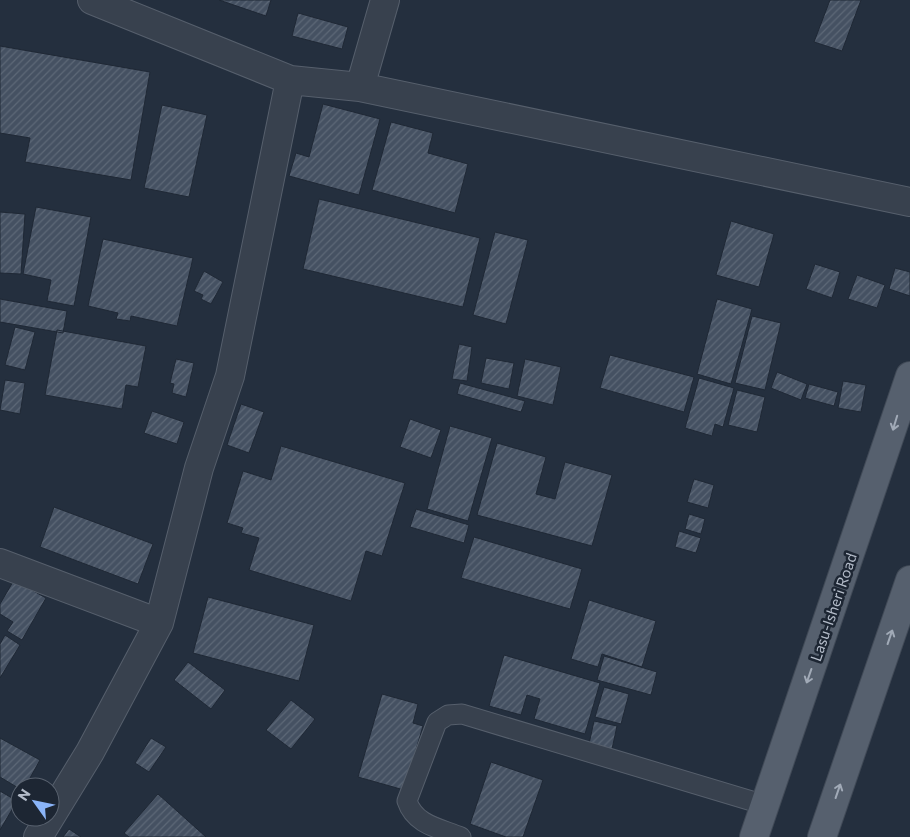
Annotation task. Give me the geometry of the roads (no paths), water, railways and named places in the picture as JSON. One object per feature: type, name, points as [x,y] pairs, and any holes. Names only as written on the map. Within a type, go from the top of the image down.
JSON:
[{"type":"main road","name":"Lasu-Isheri Road","points":[[754,837],[910,376]]},
{"type":"main road","points":[[822,837],[910,580]]},
{"type":"street","points":[[92,0],[290,80],[360,87],[910,202]]},
{"type":"street","points":[[360,87],[385,0]]},
{"type":"street","points":[[38,837],[90,752],[159,623],[199,468],[230,376],[290,80]]},
{"type":"street","points":[[0,563],[159,623]]},
{"type":"lane","points":[[461,837],[422,822],[411,814],[407,801],[437,722],[448,715],[462,714],[765,804]]}]
